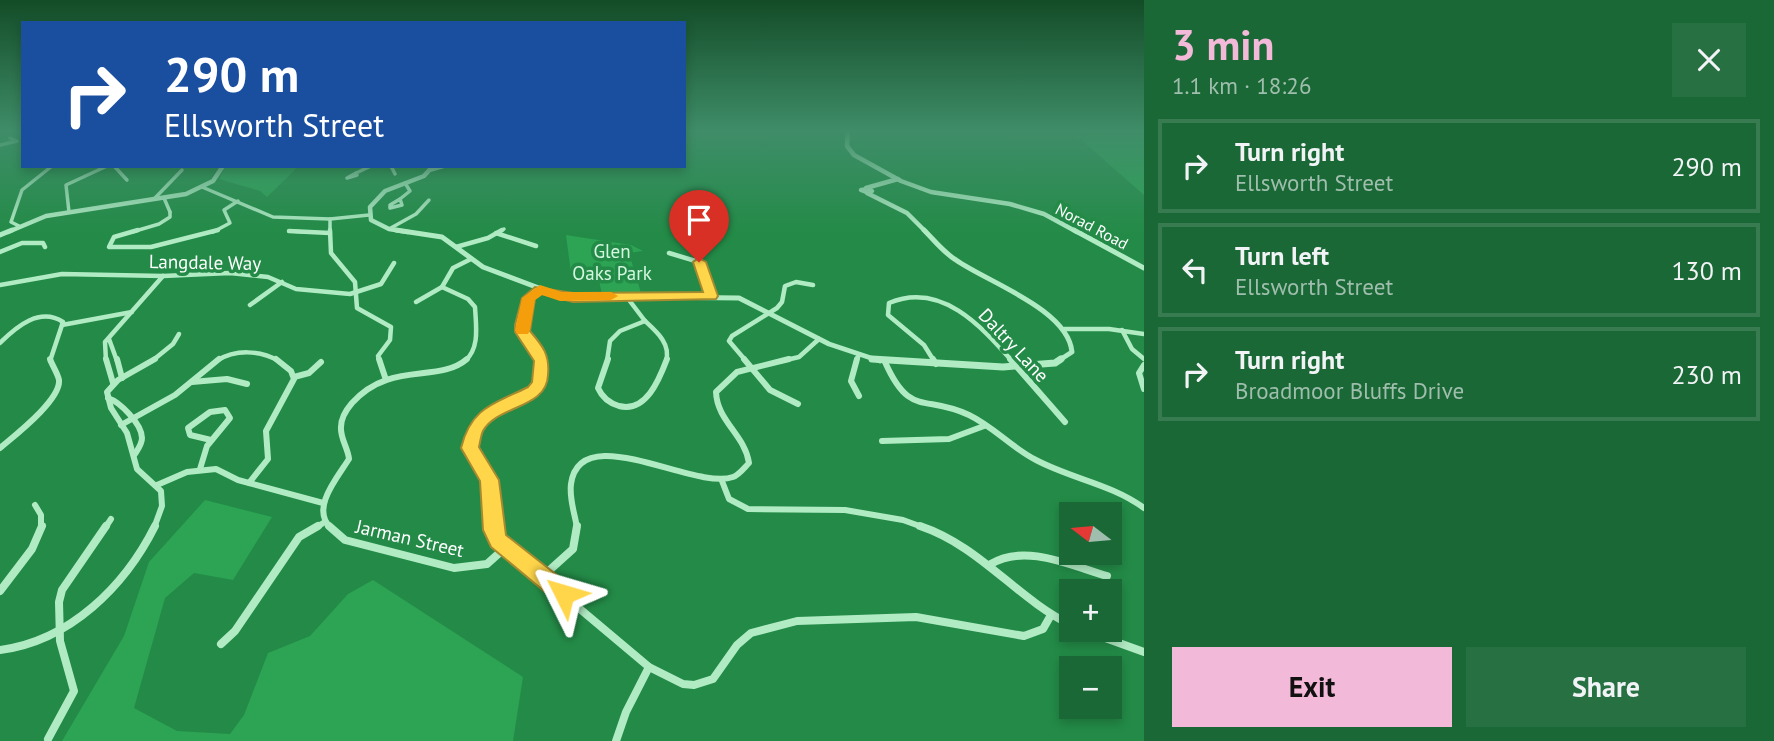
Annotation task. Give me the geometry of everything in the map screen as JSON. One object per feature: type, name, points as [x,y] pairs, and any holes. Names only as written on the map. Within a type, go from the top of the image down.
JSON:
[{"type":"street","name":"Norad Road","points":[[867,165],[931,192],[1010,204],[1044,214],[1144,268]]},
{"type":"street","points":[[867,165],[887,177],[888,183]]},
{"type":"street","points":[[19,226],[11,222],[22,190],[50,168]]},
{"type":"street","points":[[68,212],[66,185],[103,168]]},
{"type":"street","points":[[116,168],[128,180]]},
{"type":"street","points":[[0,235],[39,217],[166,197],[202,187],[216,178],[222,168]]},
{"type":"street","points":[[356,172],[366,168]]},
{"type":"street","points":[[392,168],[395,174]]},
{"type":"street","points":[[432,168],[385,191],[370,207],[369,215],[375,223],[389,229],[436,234],[489,270],[560,296],[739,298],[819,339],[885,362],[1017,366],[1055,363],[1068,357],[1072,346],[1064,329],[1003,284],[955,260],[911,216],[869,191]]},
{"type":"street","points":[[155,198],[182,170]]},
{"type":"street","points":[[869,191],[899,180]]},
{"type":"street","points":[[869,191],[899,180]]},
{"type":"street","points":[[400,199],[410,191],[405,183]]},
{"type":"street","points":[[202,187],[268,216],[330,219],[369,215]]},
{"type":"street","points":[[166,197],[170,212],[164,221],[120,234],[110,241],[109,247],[132,250],[218,233],[230,223],[226,208],[238,201]]},
{"type":"street","points":[[389,229],[416,214],[429,200]]},
{"type":"street","points":[[330,219],[331,253],[352,278],[360,312],[383,320],[391,327],[390,340],[378,356],[385,377]]},
{"type":"street","points":[[456,247],[503,229]]},
{"type":"street","points":[[289,232],[330,233]]},
{"type":"street","points":[[496,233],[536,246]]},
{"type":"street","points":[[0,252],[27,243],[43,243],[45,247]]},
{"type":"street","points":[[669,253],[699,262],[711,296]]},
{"type":"street","points":[[416,302],[442,287],[453,268],[471,259]]},
{"type":"street","points":[[356,293],[380,284],[394,263]]},
{"type":"street","name":"Langdale Way","points":[[1,286],[62,274],[163,276],[230,273],[268,277],[304,290],[356,293]]},
{"type":"street","points":[[113,383],[104,349],[109,339],[163,276]]},
{"type":"street","points":[[250,305],[282,282]]},
{"type":"street","points":[[798,404],[776,395],[732,347],[730,335],[770,312],[783,300],[785,286],[796,282],[813,285]]},
{"type":"street","points":[[221,644],[235,631],[299,537],[325,522],[323,503],[349,459],[340,427],[343,415],[370,383],[385,377],[452,368],[471,357],[475,348],[475,307],[468,299],[442,287]]},
{"type":"street","points":[[540,289],[529,298],[522,325],[523,332],[537,349],[541,361],[540,383],[522,399],[483,418],[471,438],[473,457],[489,480],[493,530],[506,547],[649,667],[683,684],[704,683],[713,679],[744,638],[797,621],[916,617],[1024,636],[1043,629],[1051,615]]},
{"type":"street","points":[[626,296],[629,307],[645,321],[664,341],[668,354],[667,362],[644,402],[630,407],[611,403],[600,395],[598,388],[609,356],[610,341],[620,331],[645,321]]},
{"type":"street","name":"Daltry Lane","points":[[936,364],[924,345],[888,315],[889,303],[909,298],[955,309],[976,321],[1065,422]]},
{"type":"street","points":[[62,325],[133,312]]},
{"type":"street","points":[[0,343],[15,329],[36,319],[56,317],[61,320],[62,325],[49,358],[60,380],[58,387],[36,418],[0,448]]},
{"type":"street","points":[[1064,329],[1122,330],[1144,334]]},
{"type":"street","points":[[1122,330],[1132,349],[1144,359]]},
{"type":"street","points":[[0,650],[25,644],[95,607],[119,581],[149,538],[162,510],[159,488],[141,473],[135,454],[107,401],[106,394],[113,383],[166,353],[179,334]]},
{"type":"street","points":[[109,339],[122,378]]},
{"type":"street","points":[[543,576],[570,553],[577,542],[570,482],[574,471],[590,458],[618,455],[636,457],[685,477],[722,481],[735,477],[749,463],[749,453],[723,419],[715,401],[716,392],[729,377],[750,368],[799,357],[819,339]]},
{"type":"street","points":[[121,425],[192,382],[221,358],[241,353],[273,358],[289,367],[294,377],[290,391],[272,414],[266,431],[268,459],[249,483]]},
{"type":"street","points":[[859,355],[849,380],[851,388],[859,396]]},
{"type":"street","points":[[294,377],[309,373],[321,362]]},
{"type":"street","points":[[885,362],[894,384],[904,397],[926,407],[966,414],[1034,458],[1103,482],[1144,508]]},
{"type":"street","points":[[1144,365],[1139,373],[1144,389]]},
{"type":"street","points":[[111,370],[120,367]]},
{"type":"street","points":[[192,382],[227,379],[247,384]]},
{"type":"street","points":[[108,398],[121,402],[142,431],[135,454]]},
{"type":"street","points":[[200,469],[211,440],[230,418],[225,410],[210,411],[188,428],[190,435],[211,440]]},
{"type":"street","points":[[882,441],[949,439],[985,426]]},
{"type":"street","points":[[159,488],[200,469],[221,470],[249,483],[323,503]]},
{"type":"street","points":[[722,481],[729,499],[741,507],[845,510],[903,520],[938,532],[991,564],[1059,619]]},
{"type":"street","points":[[0,591],[32,548],[44,524],[43,514],[35,505]]},
{"type":"street","points":[[48,739],[75,691],[64,656],[58,601],[62,590],[111,519]]},
{"type":"street","name":"Jarman Street","points":[[325,522],[345,540],[454,568],[487,564],[506,547]]},
{"type":"street","points":[[991,564],[998,557],[1020,554],[1107,576]]},
{"type":"street","points":[[1116,642],[1144,652]]},
{"type":"street","points":[[616,741],[625,712],[649,667]]},
{"type":"green space","points":[[1109,165],[1144,165],[1144,195]]},
{"type":"green space","points":[[225,168],[297,168],[267,197],[260,191],[219,179]]},
{"type":"green space","name":"Glen Oaks Park","points":[[566,235],[631,245],[643,251],[629,253],[641,293],[602,294],[598,276],[577,277],[571,273]]},
{"type":"green space","points":[[205,500],[272,517],[233,580],[194,573],[165,598],[134,708],[177,731],[230,734],[244,715],[268,653],[310,636],[348,594],[373,580],[523,677],[513,741],[62,741],[124,636],[149,562]]},
{"type":"slow traffic","points":[[523,330],[529,298],[540,289],[560,296],[611,296]]},
{"type":"route","points":[[564,594],[499,541],[493,530],[489,480],[470,448],[475,427],[494,411],[534,391],[540,383],[541,361],[537,349],[523,332],[522,325],[529,298],[540,289],[554,295],[573,297],[711,296],[699,262]]}]
